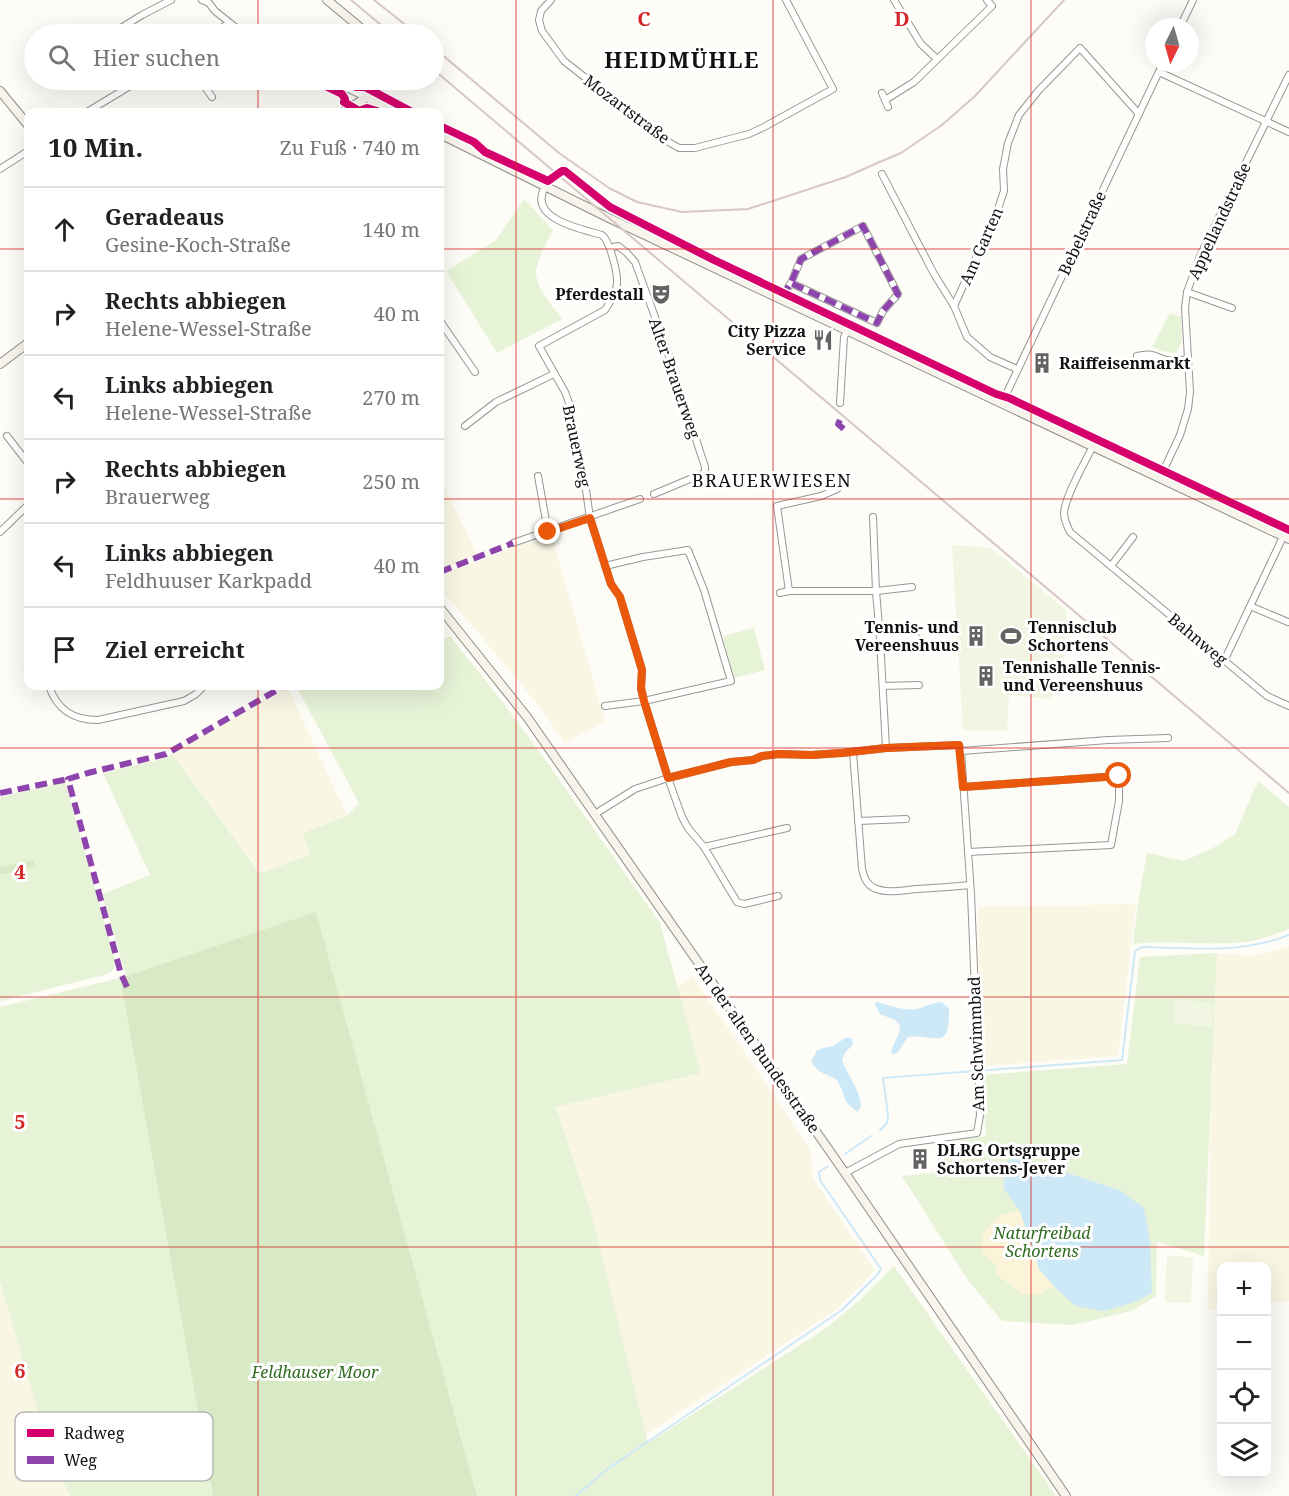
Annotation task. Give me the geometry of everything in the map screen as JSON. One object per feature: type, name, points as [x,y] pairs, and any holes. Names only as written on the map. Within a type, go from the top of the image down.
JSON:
[{"type":"street","points":[[127,24],[171,0]]},
{"type":"street","points":[[327,0],[355,24]]},
{"type":"street","name":"Mozartstraße","points":[[551,0],[541,10],[539,20],[542,31],[564,61],[664,140],[679,148],[695,148],[749,134],[833,88],[786,0]]},
{"type":"street","points":[[894,0],[921,45],[937,59]]},
{"type":"street","points":[[882,93],[886,104],[914,82],[992,6],[987,0]]},
{"type":"street","points":[[1184,18],[1193,0]]},
{"type":"street","points":[[207,1],[229,23]]},
{"type":"street","name":"Am Garten","points":[[954,306],[998,212],[1004,191],[1003,170],[1008,143],[1019,115],[1062,66],[1080,48],[1139,114]]},
{"type":"street","points":[[1160,72],[1289,132]]},
{"type":"street","name":"Bebelstraße","points":[[1002,403],[1160,72]]},
{"type":"street","name":"Appellandstraße","points":[[1160,478],[1180,435],[1188,409],[1190,392],[1185,308],[1187,292],[1200,256],[1289,75]]},
{"type":"street","points":[[94,108],[124,90]]},
{"type":"street","points":[[207,90],[212,97]]},
{"type":"street","points":[[350,90],[387,108]]},
{"type":"street","points":[[366,98],[369,90]]},
{"type":"street","points":[[350,108],[375,90]]},
{"type":"street","points":[[0,91],[24,120]]},
{"type":"street","points":[[444,136],[545,187],[1286,538],[1224,661]]},
{"type":"street","points":[[0,169],[24,154]]},
{"type":"street","points":[[882,174],[934,274],[954,306],[967,337],[990,357],[1017,369]]},
{"type":"street","points":[[545,187],[541,201],[550,216],[606,237],[610,248]]},
{"type":"street","points":[[781,298],[791,283],[801,259],[862,226],[898,294],[883,311],[877,323],[791,283]]},
{"type":"street","name":"Alter Brauerweg","points":[[610,248],[618,246],[635,262],[667,350],[705,467],[705,472],[702,474],[654,494]]},
{"type":"street","name":"Brauerweg","points":[[610,248],[618,282],[611,302],[604,310],[539,346],[569,403],[573,446],[586,490],[590,518],[611,584],[620,597],[642,670],[641,688],[644,701],[682,817],[704,847],[737,902],[744,904],[778,896]]},
{"type":"street","points":[[1187,292],[1232,308]]},
{"type":"street","points":[[444,327],[475,372]]},
{"type":"street","points":[[840,403],[844,337],[847,331]]},
{"type":"street","points":[[0,364],[24,346]]},
{"type":"street","points":[[1137,356],[1147,354],[1173,361],[1188,359]]},
{"type":"street","points":[[465,426],[496,402],[554,374]]},
{"type":"street","points":[[8,436],[24,458]]},
{"type":"street","name":"Bahnweg","points":[[1093,446],[1067,500],[1064,514],[1065,523],[1070,532],[1267,696],[1289,706]]},
{"type":"street","points":[[538,476],[548,532]]},
{"type":"street","points":[[789,591],[777,506],[821,496],[837,489]]},
{"type":"street","points":[[513,543],[640,499]]},
{"type":"street","points":[[0,532],[24,509]]},
{"type":"street","points":[[873,517],[886,748]]},
{"type":"street","points":[[1111,566],[1133,537]]},
{"type":"street","points":[[605,566],[688,550],[704,590],[731,681],[644,701],[605,706]]},
{"type":"street","points":[[780,593],[789,591],[876,591],[912,587]]},
{"type":"street","points":[[1250,606],[1288,622]]},
{"type":"street","name":"An der alten Bundesstraße","points":[[444,613],[527,717],[845,1173],[1066,1496]]},
{"type":"street","points":[[880,639],[916,637]]},
{"type":"street","points":[[883,686],[919,685]]},
{"type":"street","points":[[51,690],[54,699],[73,716],[91,720],[184,701],[200,690]]},
{"type":"street","points":[[595,814],[635,789],[668,778],[731,762],[753,760],[762,756],[959,745],[961,751],[1168,738]]},
{"type":"street","name":"Am Schwimmbad","points":[[845,1173],[899,1144],[977,1133],[980,1115],[978,1067],[961,751]]},
{"type":"street","points":[[853,752],[864,879],[874,888],[884,891],[970,885]]},
{"type":"street","points":[[963,787],[1119,776],[1119,801],[1111,845],[968,852]]},
{"type":"street","points":[[858,821],[906,819]]},
{"type":"street","points":[[704,847],[787,828]]},
{"type":"shaded area","points":[[444,487],[477,554],[468,560],[444,569]]},
{"type":"shaded area","points":[[552,537],[605,721],[565,743],[537,703],[444,593],[444,574],[513,547]]},
{"type":"shaded area","points":[[280,690],[289,690],[347,816],[304,833],[311,855],[261,873],[172,754]]},
{"type":"shaded area","points":[[1136,904],[1118,1056],[982,1066],[978,907]]},
{"type":"shaded area","points":[[1289,946],[1289,1301],[1271,1303],[1271,1262],[1217,1262],[1217,1309],[1208,1310],[1210,1130],[1217,953],[1256,956]]},
{"type":"shaded area","points":[[693,977],[810,1149],[813,1178],[875,1270],[833,1312],[646,1435],[591,1212],[556,1107],[701,1073],[677,986]]},
{"type":"shaded area","points":[[0,1282],[38,1412],[15,1412],[15,1481],[62,1481],[71,1496],[0,1496]]},
{"type":"green space","points":[[524,199],[553,230],[540,258],[536,274],[542,292],[562,319],[497,353],[446,271],[496,240]]},
{"type":"green space","points":[[1170,313],[1181,317],[1182,342],[1176,353],[1152,347]]},
{"type":"green space","name":"Tennisclub Schortens","points":[[952,545],[991,548],[1067,611],[1064,661],[1054,661],[1052,699],[1009,695],[1007,731],[963,730]]},
{"type":"green space","points":[[754,628],[765,670],[734,678],[723,636]]},
{"type":"green space","points":[[450,636],[502,701],[660,923],[701,1073],[556,1107],[591,1212],[648,1443],[825,1329],[861,1299],[894,1266],[1056,1496],[477,1496],[316,913],[126,976],[102,894],[150,875],[103,773],[166,758],[172,754],[260,873],[311,855],[303,833],[347,816],[359,803],[298,690],[444,690],[444,640]]},
{"type":"green space","points":[[1258,781],[1289,807],[1289,929],[1261,939],[1244,942],[1133,944],[1147,853],[1184,861],[1213,848],[1235,834]]},
{"type":"green space","points":[[65,782],[115,959],[113,970],[104,975],[0,1001],[0,875],[35,867],[33,860],[0,867],[0,797]]},
{"type":"green space","points":[[33,860],[36,867],[0,875],[0,867]]},
{"type":"green space","name":"Feldhauser Moor","points":[[316,912],[477,1496],[213,1496],[210,1481],[213,1481],[213,1412],[198,1412],[120,978]]},
{"type":"green space","name":"Naturfreibad Schortens","points":[[1217,953],[1204,1256],[1157,1242],[1156,1296],[1132,1311],[1073,1325],[1002,1321],[967,1279],[902,1176],[940,1172],[937,1144],[986,1136],[981,1075],[1127,1064],[1140,957]]},
{"type":"green space","points":[[120,978],[198,1412],[38,1412],[0,1282],[0,1007]]},
{"type":"green space","points":[[1175,999],[1214,1003],[1212,1027],[1173,1023]]},
{"type":"green space","points":[[1167,1256],[1193,1257],[1191,1303],[1165,1302]]},
{"type":"green space","points":[[62,1481],[210,1481],[213,1496],[71,1496]]},
{"type":"sand","points":[[1020,1211],[1039,1269],[1054,1286],[1039,1295],[1022,1294],[995,1273],[997,1264],[990,1260],[982,1250],[982,1239],[988,1227],[1001,1215]]},
{"type":"water","points":[[878,1002],[897,1008],[917,1009],[941,1002],[949,1008],[947,1031],[939,1038],[908,1037],[898,1052],[893,1055],[891,1051],[900,1025],[895,1020],[880,1014],[874,1003]]},
{"type":"water","points":[[845,1038],[852,1038],[853,1044],[842,1060],[859,1095],[861,1107],[857,1112],[846,1102],[837,1080],[819,1071],[811,1062],[817,1050],[835,1045]]},
{"type":"water","points":[[1016,1156],[1119,1190],[1144,1208],[1150,1241],[1152,1293],[1135,1302],[1104,1311],[1075,1306],[1054,1286],[1039,1269],[1020,1211],[1004,1189],[1003,1165]]},
{"type":"waterway","points":[[880,1130],[887,1123],[888,1115],[883,1078],[1122,1060],[1135,951],[1142,947],[1198,949],[1235,947],[1253,945],[1289,935]]},
{"type":"waterway","points":[[845,1154],[871,1136]]},
{"type":"waterway","points":[[576,1496],[606,1470],[842,1310],[877,1275],[881,1269],[820,1180],[819,1172],[828,1166]]},
{"type":"railway","points":[[351,0],[380,24]]},
{"type":"railway","points":[[374,0],[404,24]]},
{"type":"railway","points":[[444,56],[559,153],[609,188],[637,202],[682,212],[748,209],[846,177],[901,153],[942,125],[975,96],[1064,0]]},
{"type":"railway","points":[[444,78],[1289,793]]},
{"type":"marked path","points":[[782,296],[791,283],[801,259],[863,226],[898,294],[883,311],[877,323],[791,283]]},
{"type":"marked path","points":[[840,420],[838,424],[847,432]]},
{"type":"marked path","points":[[444,570],[513,543]]},
{"type":"marked path","points":[[127,987],[121,974],[68,779],[166,754],[277,690]]},
{"type":"marked path","points":[[0,793],[68,779]]},
{"type":"cycle path","points":[[334,90],[342,94],[344,102],[354,108]]},
{"type":"cycle path","points":[[371,90],[404,108]]},
{"type":"cycle path","points":[[444,128],[474,142],[485,152],[548,181],[565,171],[610,207],[714,260],[1289,530]]},
{"type":"place","name":"Pferdestall","points":[[661,294]]},
{"type":"place","name":"City Pizza Service","points":[[823,340]]},
{"type":"place","name":"Raiffeisenmarkt","points":[[1042,363]]},
{"type":"place","name":"Tennis- und Vereenshuus","points":[[976,636]]},
{"type":"place","name":"Tennisclub Schortens","points":[[1011,636]]},
{"type":"place","name":"Tennishalle Tennis- und Vereenshuus","points":[[986,676]]},
{"type":"place","name":"DLRG Ortsgruppe Schortens-Jever","points":[[920,1159]]},
{"type":"district","name":"HEIDMÜHLE","points":[[682,59]]},
{"type":"district","name":"BRAUERWIESEN","points":[[772,480]]},
{"type":"route","points":[[548,532],[590,518],[611,584],[620,597],[642,670],[641,688],[644,701],[668,778],[731,762],[753,760],[762,756],[811,755],[942,745],[959,745],[963,787],[1119,776]]}]
